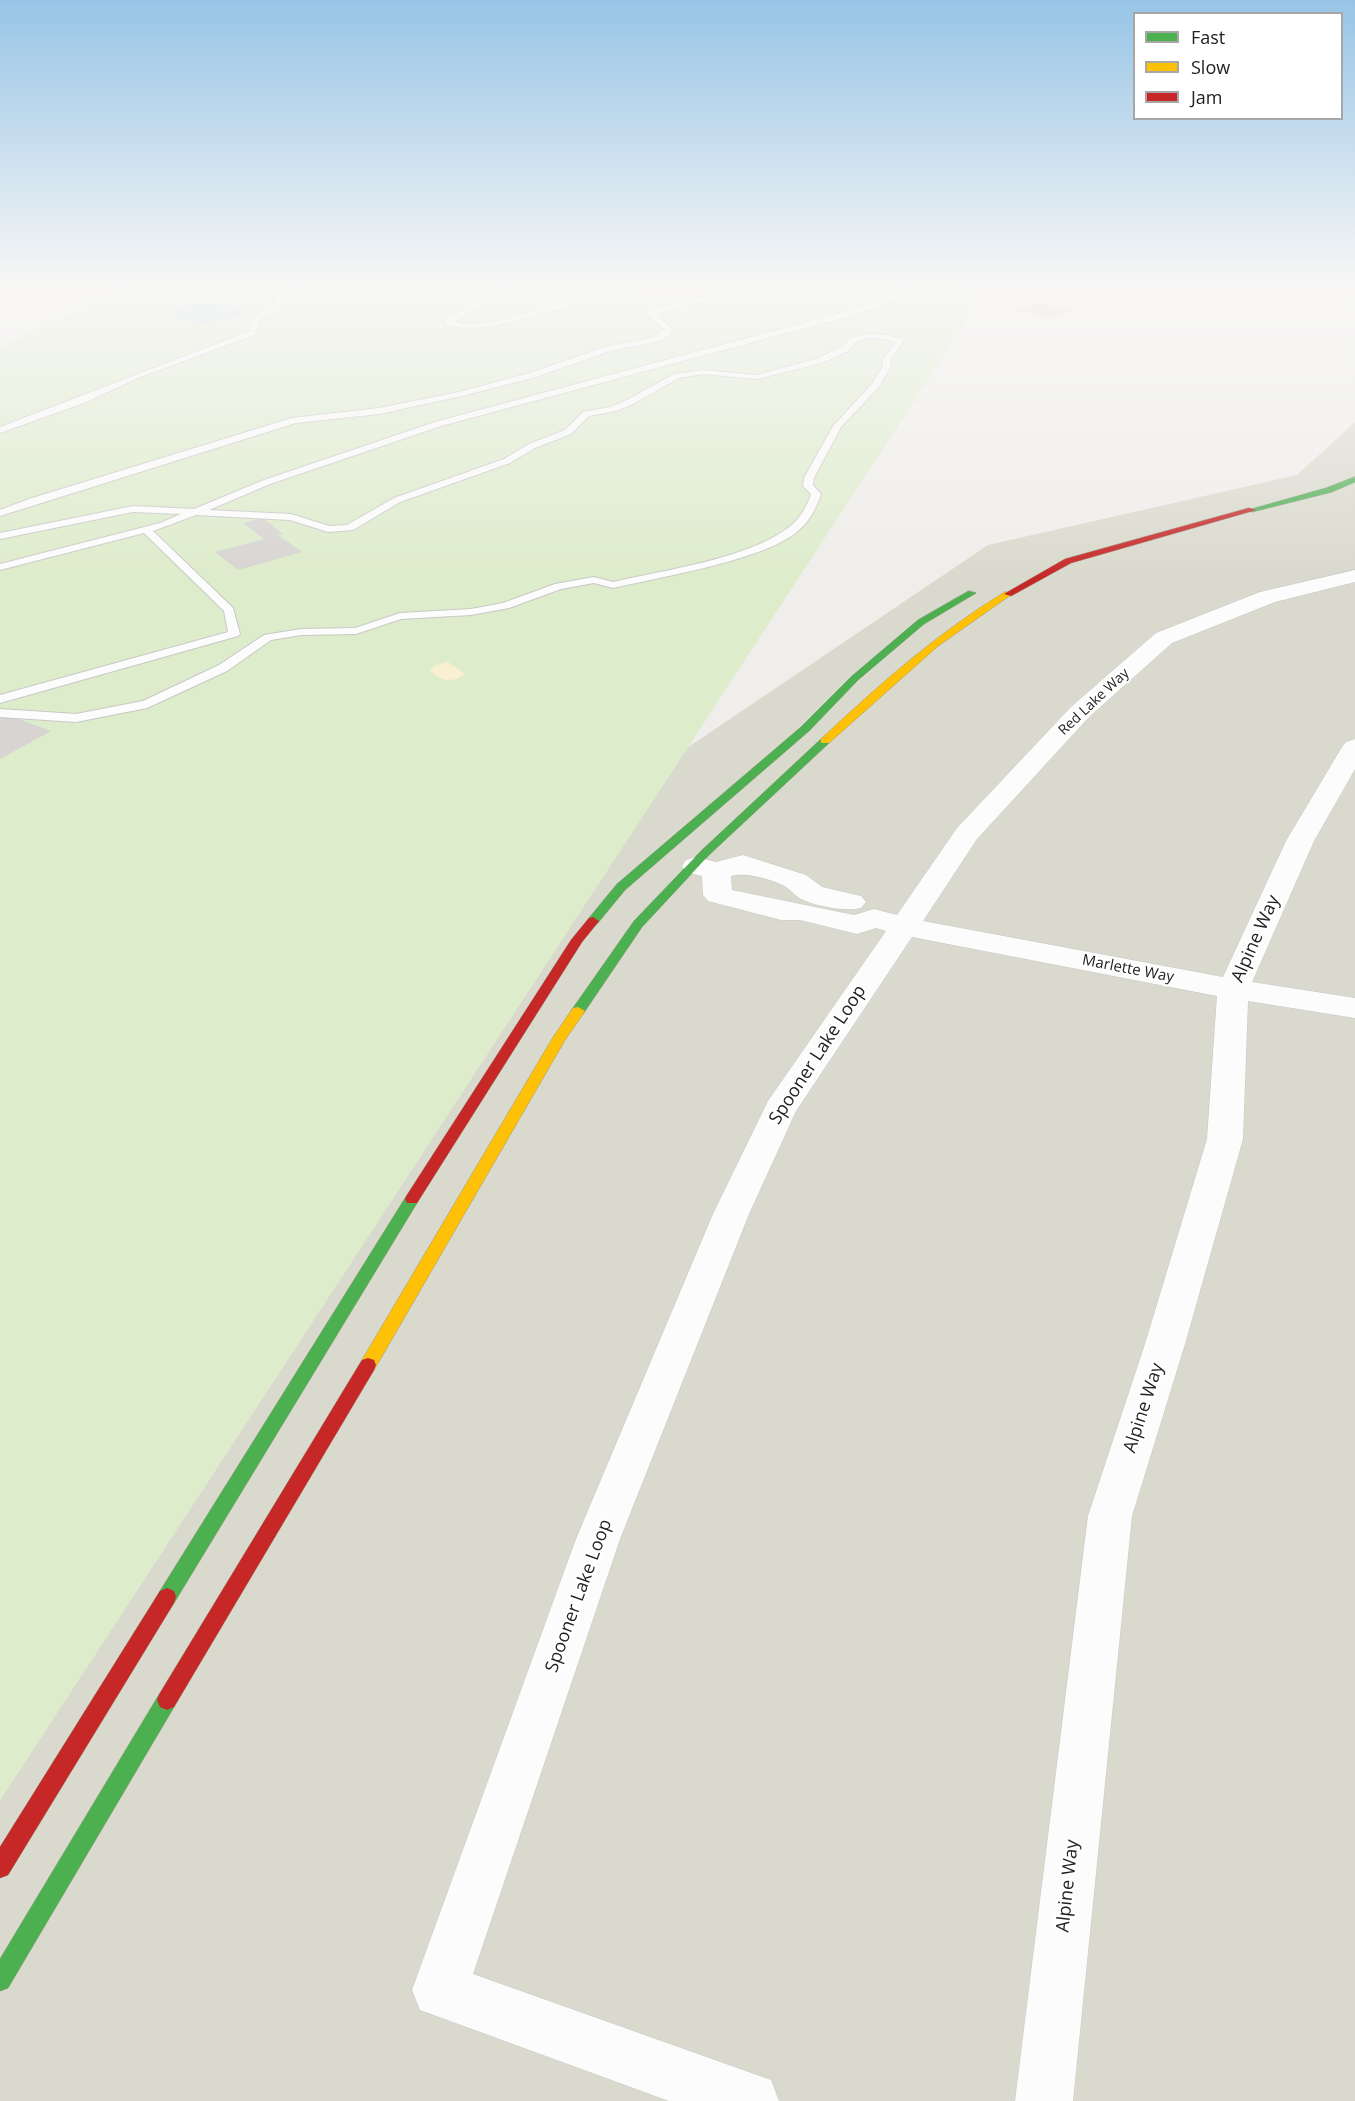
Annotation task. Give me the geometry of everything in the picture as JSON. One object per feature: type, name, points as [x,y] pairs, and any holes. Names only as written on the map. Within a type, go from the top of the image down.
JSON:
[{"type":"main road","points":[[1134,528],[1300,486],[1318,478]]},
{"type":"main road","points":[[0,1867],[458,1125],[578,940],[621,887],[684,862],[905,667],[968,617],[1068,561],[1136,540],[1329,490],[1355,479]]},
{"type":"main road","points":[[1038,560],[1113,534]]},
{"type":"main road","points":[[0,1980],[419,1279],[559,1039],[638,924],[684,862],[805,729],[855,678],[921,622],[988,584]]},
{"type":"street","name":"Red Lake Way","points":[[887,922],[1080,712],[1164,638],[1268,597],[1355,576]]},
{"type":"street","name":"Alpine Way","points":[[1044,2101],[1110,1516],[1165,1344],[1224,1139],[1233,989],[1300,841],[1355,747]]},
{"type":"street","name":"Marlette Way","points":[[684,862],[718,895],[781,911],[806,902],[857,925],[887,922],[1233,989],[1355,1008]]},
{"type":"street","name":"Spooner Lake Loop","points":[[750,2101],[440,1990],[598,1539],[731,1214],[780,1108],[887,922]]},
{"type":"lane","points":[[0,429],[81,402],[122,382]]},
{"type":"lane","points":[[0,513],[32,501],[295,420],[350,415],[411,405],[504,382]]},
{"type":"lane","points":[[0,567],[146,530],[267,482],[438,424],[590,382]]},
{"type":"lane","points":[[0,537],[133,509],[291,517],[328,529],[349,528],[397,500],[507,461],[532,446],[568,432],[586,414],[613,409],[666,382]]},
{"type":"lane","points":[[0,712],[76,718],[147,704],[223,668],[267,637],[301,632],[356,630],[400,616],[471,612],[505,606],[559,586],[594,580],[613,585],[716,561],[759,548],[793,530],[812,507],[816,494],[807,486],[809,478],[837,426],[878,382]]},
{"type":"lane","points":[[0,699],[234,634],[229,610],[146,530]]},
{"type":"shaded area","points":[[1355,422],[1355,2101],[0,2101],[0,1800],[687,748],[988,545],[1297,475]]},
{"type":"green space","points":[[0,382],[927,382],[0,1800]]},
{"type":"sand","points":[[448,662],[465,674],[457,679],[447,680],[438,677],[430,670],[435,665]]},
{"type":"building","points":[[263,518],[283,534],[278,535],[302,552],[238,570],[215,552],[264,539],[243,523]]},
{"type":"building","points":[[8,715],[51,731],[0,759],[0,719]]},
{"type":"traffic: fast","points":[[1252,510],[1329,490],[1355,479]]},
{"type":"traffic: fast","points":[[593,921],[621,887],[805,729],[855,678],[921,622],[972,593]]},
{"type":"traffic: fast","points":[[578,1011],[638,924],[705,853],[825,741]]},
{"type":"traffic: fast","points":[[167,1597],[412,1199]]},
{"type":"traffic: fast","points":[[0,1980],[167,1700]]},
{"type":"traffic: slow","points":[[825,741],[890,681],[935,644],[958,626],[1008,594]]},
{"type":"traffic: slow","points":[[368,1365],[559,1039],[578,1011]]},
{"type":"traffic: jam","points":[[1008,594],[1068,561],[1252,510]]},
{"type":"traffic: jam","points":[[412,1199],[577,940],[593,921]]},
{"type":"traffic: jam","points":[[167,1700],[368,1365]]},
{"type":"traffic: jam","points":[[0,1867],[167,1597]]}]
